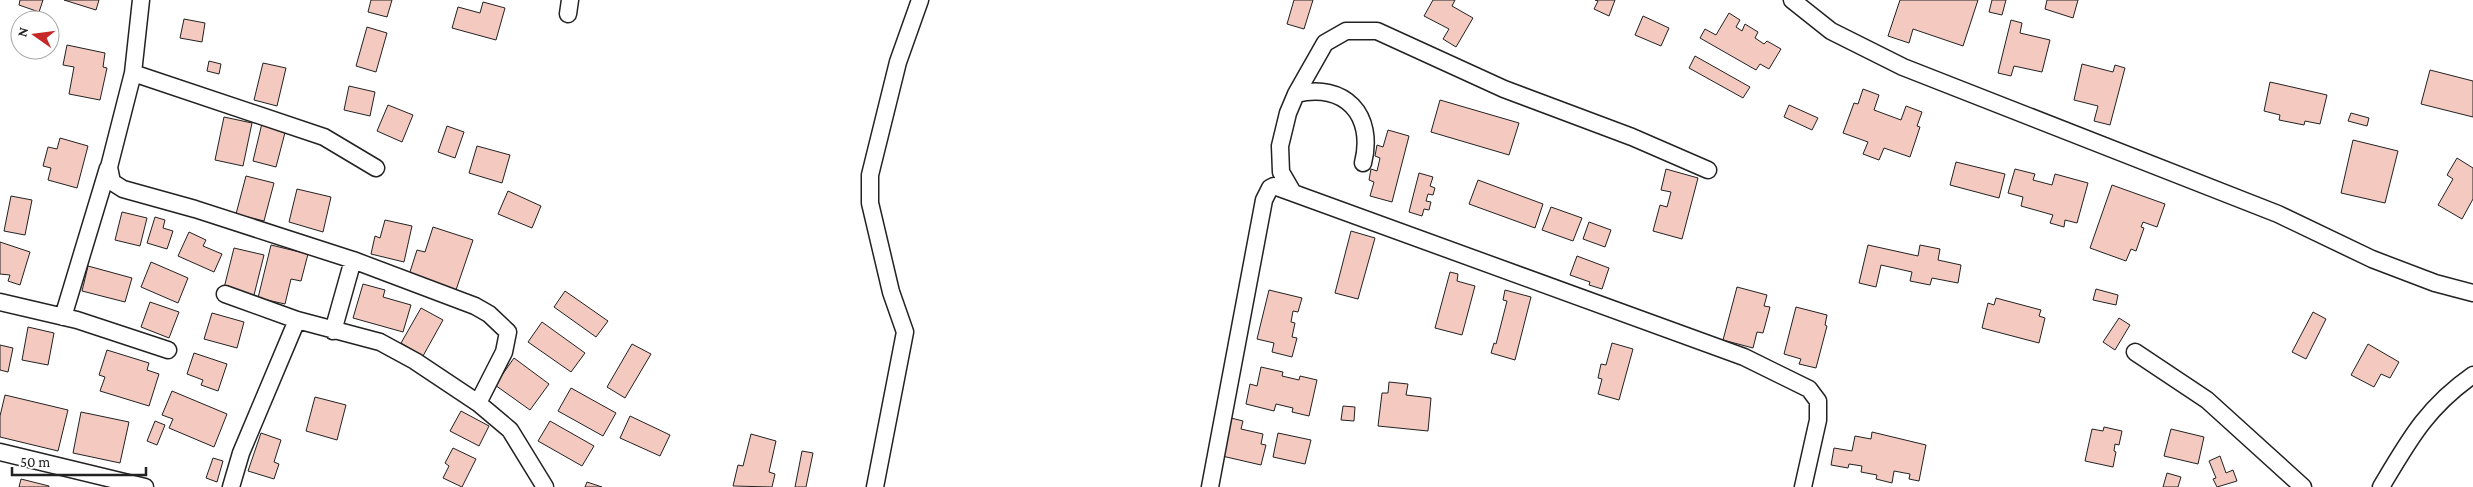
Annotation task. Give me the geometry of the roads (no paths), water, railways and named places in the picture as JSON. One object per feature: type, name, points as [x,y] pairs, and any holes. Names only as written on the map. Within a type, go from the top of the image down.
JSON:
[{"type":"street","points":[[63,317],[109,167],[132,73],[141,0]]},
{"type":"street","points":[[875,487],[905,332],[890,292],[870,203],[870,175],[898,62],[920,0]]},
{"type":"street","points":[[1792,0],[1831,31],[1903,67],[2278,214],[2372,259],[2435,283],[2473,293]]},
{"type":"street","points":[[1292,191],[1280,172],[1280,146],[1288,113],[1296,94],[1325,44],[1346,31],[1377,32],[1504,89],[1632,137],[1708,170]]},
{"type":"street","points":[[132,73],[324,137],[376,168]]},
{"type":"street","points":[[1296,94],[1313,90],[1330,92],[1346,100],[1358,112],[1365,128],[1367,146],[1363,163]]},
{"type":"street","points":[[109,167],[112,182],[123,190],[195,209],[353,260],[475,306],[489,314],[508,332],[504,352],[478,403]]},
{"type":"street","points":[[1210,487],[1264,200],[1270,188],[1274,186],[1744,357],[1810,389],[1818,401],[1818,420],[1803,487]]},
{"type":"street","points":[[333,331],[353,260]]},
{"type":"street","points":[[224,294],[297,320],[380,342],[415,361],[478,403],[510,430],[545,487]]},
{"type":"street","points":[[0,302],[63,317],[168,350]]},
{"type":"street","points":[[230,487],[252,426],[297,320]]},
{"type":"street","points":[[2135,352],[2207,400],[2237,424],[2303,487]]},
{"type":"street","points":[[2381,487],[2411,435],[2433,407],[2473,375]]},
{"type":"street","points":[[0,452],[145,487]]}]
